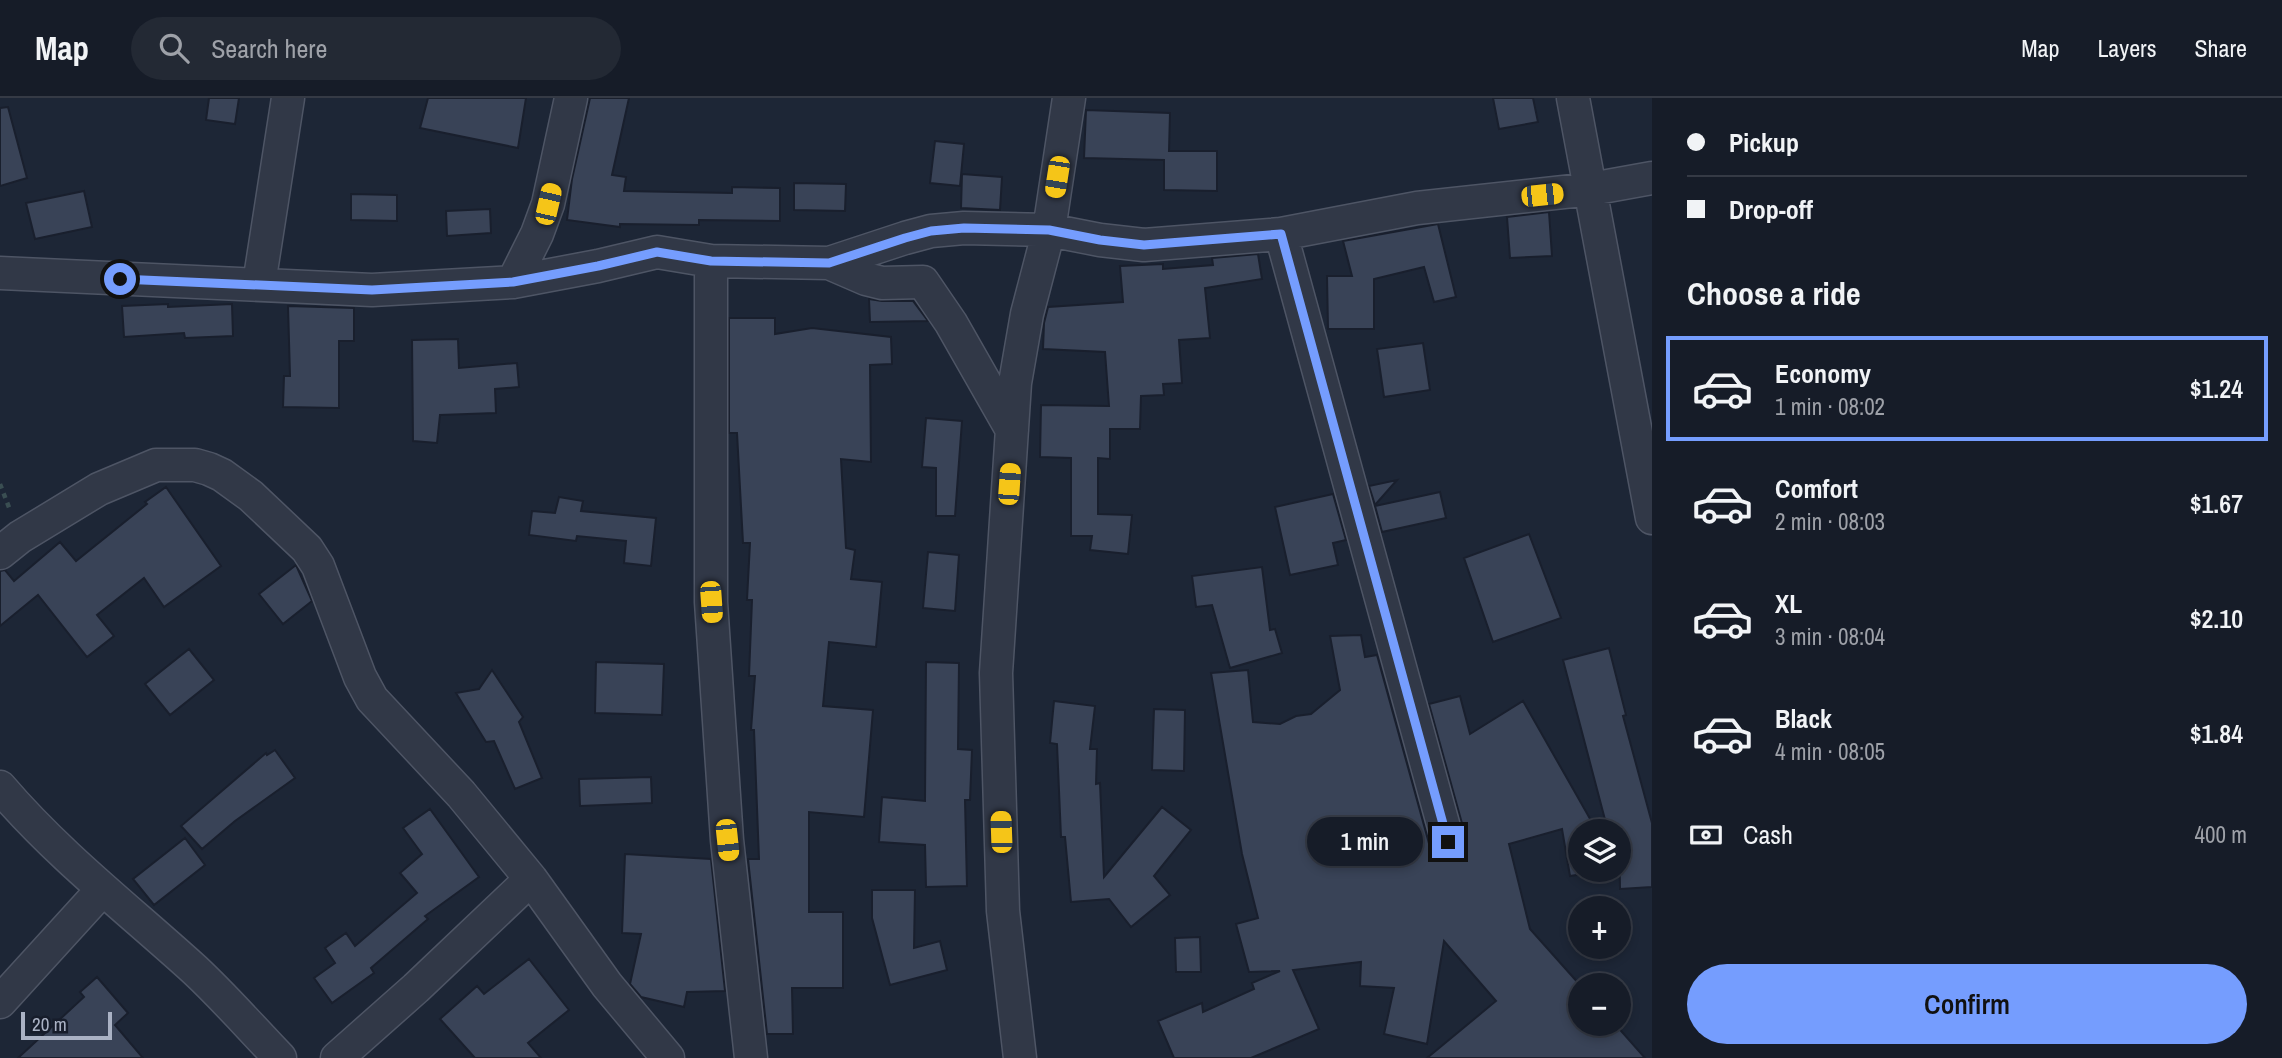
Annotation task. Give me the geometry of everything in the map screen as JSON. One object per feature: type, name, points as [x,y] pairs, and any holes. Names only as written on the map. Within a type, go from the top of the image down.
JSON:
[{"type":"street","points":[[258,284],[288,98]]},
{"type":"street","points":[[513,282],[537,234],[548,204],[571,98]]},
{"type":"street","points":[[1020,1058],[1003,911],[996,673],[1015,383],[1027,314],[1049,230],[1069,98]]},
{"type":"street","points":[[1573,98],[1652,518]]},
{"type":"street","points":[[0,273],[372,290],[513,282],[657,252],[711,261],[829,263],[931,231],[964,228],[1049,230],[1144,245],[1281,234],[1417,208],[1591,189],[1652,178]]},
{"type":"street","points":[[1281,234],[1448,842]]},
{"type":"street","points":[[711,261],[711,602],[727,840],[751,1058]]},
{"type":"street","points":[[829,263],[882,283],[923,282],[951,323],[1012,430]]},
{"type":"street","points":[[0,554],[20,537],[99,489],[156,465],[195,465],[222,475],[251,496],[306,549],[318,566],[360,677],[372,699],[460,794],[530,878],[607,985],[668,1058]]},
{"type":"street","points":[[0,787],[29,821],[102,890],[196,971],[280,1058]]},
{"type":"street","points":[[337,1058],[416,988],[530,878]]},
{"type":"street","points":[[0,1002],[102,890]]},
{"type":"building","points":[[209,98],[239,98],[235,124],[206,120]]},
{"type":"building","points":[[428,98],[526,98],[518,148],[420,128]]},
{"type":"building","points":[[590,98],[629,98],[612,175],[626,177],[624,191],[732,193],[732,187],[780,188],[780,221],[699,220],[699,225],[620,224],[620,227],[567,220],[572,179]]},
{"type":"building","points":[[1493,98],[1533,98],[1538,122],[1499,129]]},
{"type":"building","points":[[8,107],[27,178],[0,186],[0,108]]},
{"type":"building","points":[[1086,110],[1170,113],[1169,151],[1217,151],[1217,191],[1164,190],[1164,160],[1084,158]]},
{"type":"building","points":[[935,141],[964,144],[960,186],[930,183]]},
{"type":"building","points":[[962,174],[1002,177],[1000,210],[961,208]]},
{"type":"building","points":[[794,183],[846,184],[845,211],[794,210]]},
{"type":"building","points":[[84,191],[92,227],[35,239],[26,203]]},
{"type":"building","points":[[351,194],[397,195],[397,221],[351,220]]},
{"type":"building","points":[[490,209],[491,233],[447,236],[446,211]]},
{"type":"building","points":[[1549,212],[1552,256],[1510,258],[1507,217]]},
{"type":"building","points":[[1438,224],[1456,297],[1434,302],[1424,267],[1374,279],[1374,329],[1328,329],[1327,276],[1352,276],[1343,241]]},
{"type":"building","points":[[1258,254],[1262,279],[1205,288],[1210,338],[1179,340],[1182,383],[1163,384],[1164,395],[1141,396],[1140,429],[1110,429],[1110,459],[1098,458],[1098,514],[1132,515],[1128,554],[1090,550],[1092,536],[1071,536],[1071,458],[1040,457],[1041,405],[1109,406],[1105,352],[1043,349],[1048,307],[1123,302],[1120,266],[1163,264],[1163,269],[1213,265],[1212,258]]},
{"type":"building","points":[[869,299],[913,301],[928,321],[870,322]]},
{"type":"building","points":[[168,304],[168,307],[232,304],[233,336],[185,338],[184,333],[124,337],[122,306]]},
{"type":"building","points":[[288,306],[354,308],[354,341],[339,341],[339,408],[283,407],[284,376],[290,376]]},
{"type":"building","points":[[729,318],[775,318],[775,334],[812,328],[891,337],[892,364],[870,365],[871,462],[841,459],[846,548],[855,550],[851,579],[882,582],[876,647],[829,642],[823,706],[873,710],[864,817],[809,812],[809,912],[843,912],[843,988],[792,988],[793,1034],[767,1034],[748,859],[759,859],[754,730],[751,730],[755,676],[749,676],[752,600],[747,600],[750,543],[743,543],[737,433],[729,433]]},
{"type":"building","points":[[458,339],[459,368],[517,363],[519,387],[495,389],[496,413],[440,415],[437,443],[413,441],[412,340]]},
{"type":"building","points":[[1423,343],[1430,390],[1384,397],[1377,349]]},
{"type":"building","points":[[926,418],[962,421],[955,516],[936,516],[936,468],[922,467]]},
{"type":"building","points":[[1397,480],[1375,505],[1369,486]]},
{"type":"building","points":[[166,487],[221,566],[164,607],[144,578],[97,615],[114,636],[87,657],[38,595],[0,626],[0,571],[5,570],[14,581],[60,542],[76,561]]},
{"type":"building","points":[[1440,492],[1446,518],[1382,532],[1375,506]]},
{"type":"building","points":[[1333,494],[1346,540],[1333,543],[1338,565],[1290,575],[1275,507]]},
{"type":"building","points":[[559,497],[583,501],[581,511],[656,518],[651,566],[624,563],[626,541],[577,536],[576,541],[529,535],[532,511],[555,513]]},
{"type":"building","points":[[1529,534],[1561,618],[1493,642],[1464,558]]},
{"type":"building","points":[[928,552],[959,555],[955,611],[923,608]]},
{"type":"building","points":[[296,565],[312,601],[283,624],[259,594]]},
{"type":"building","points":[[1262,567],[1270,630],[1275,629],[1282,653],[1230,668],[1212,605],[1196,607],[1192,576]]},
{"type":"building","points":[[1361,635],[1365,657],[1377,655],[1430,847],[1435,855],[1443,860],[1452,860],[1461,855],[1466,847],[1466,838],[1429,704],[1460,696],[1470,734],[1523,701],[1590,819],[1568,819],[1568,864],[1562,829],[1509,844],[1530,929],[1569,973],[1568,1036],[1626,1036],[1645,1058],[1427,1058],[1496,1001],[1444,941],[1427,1044],[1384,1034],[1394,988],[1360,986],[1361,962],[1293,970],[1319,1029],[1251,1058],[1174,1058],[1158,1021],[1202,1003],[1203,1012],[1254,989],[1252,983],[1280,971],[1249,972],[1236,924],[1258,918],[1242,854],[1211,673],[1248,670],[1253,722],[1280,724],[1296,716],[1311,714],[1340,690],[1330,636]]},
{"type":"building","points":[[1609,648],[1626,715],[1623,716],[1652,823],[1652,887],[1620,889],[1620,882],[1631,882],[1631,819],[1605,819],[1563,660]]},
{"type":"building","points":[[189,649],[214,680],[170,715],[145,684]]},
{"type":"building","points":[[596,662],[664,664],[662,715],[595,713]]},
{"type":"building","points":[[926,662],[959,663],[958,749],[972,750],[970,800],[965,800],[967,886],[926,887],[925,845],[879,842],[882,797],[925,801]]},
{"type":"building","points":[[492,670],[523,717],[519,722],[542,778],[515,789],[494,741],[486,742],[456,693],[479,689]]},
{"type":"building","points":[[1054,701],[1095,706],[1090,749],[1097,749],[1096,784],[1100,783],[1104,877],[1162,807],[1191,830],[1154,876],[1170,895],[1131,927],[1109,899],[1071,902],[1065,837],[1061,837],[1057,744],[1050,743]]},
{"type":"building","points":[[1154,709],[1185,710],[1184,771],[1152,770]]},
{"type":"building","points":[[275,750],[295,778],[235,821],[202,849],[181,826],[266,753],[267,755]]},
{"type":"building","points":[[651,777],[652,803],[580,806],[579,779]]},
{"type":"building","points":[[430,809],[479,877],[425,916],[428,919],[371,968],[374,973],[332,1003],[314,978],[335,963],[325,948],[346,933],[355,946],[417,893],[400,873],[422,854],[403,828]]},
{"type":"building","points":[[185,838],[205,865],[154,905],[133,879]]},
{"type":"building","points":[[625,854],[711,859],[725,991],[687,992],[684,1007],[641,997],[630,984],[641,934],[622,933]]},
{"type":"building","points":[[872,890],[915,890],[914,948],[940,941],[947,970],[890,985],[872,918]]},
{"type":"building","points":[[1200,937],[1201,972],[1176,972],[1175,938]]},
{"type":"building","points":[[529,959],[569,1010],[528,1043],[541,1058],[475,1058],[440,1019],[477,986],[484,994]]},
{"type":"building","points":[[97,977],[128,1013],[115,1025],[143,1058],[18,1058],[84,997],[80,992]]},
{"type":"route","points":[[120,279],[372,290],[513,282],[657,252],[711,261],[829,263],[931,231],[964,228],[1049,230],[1144,245],[1281,234],[1448,842]]}]
